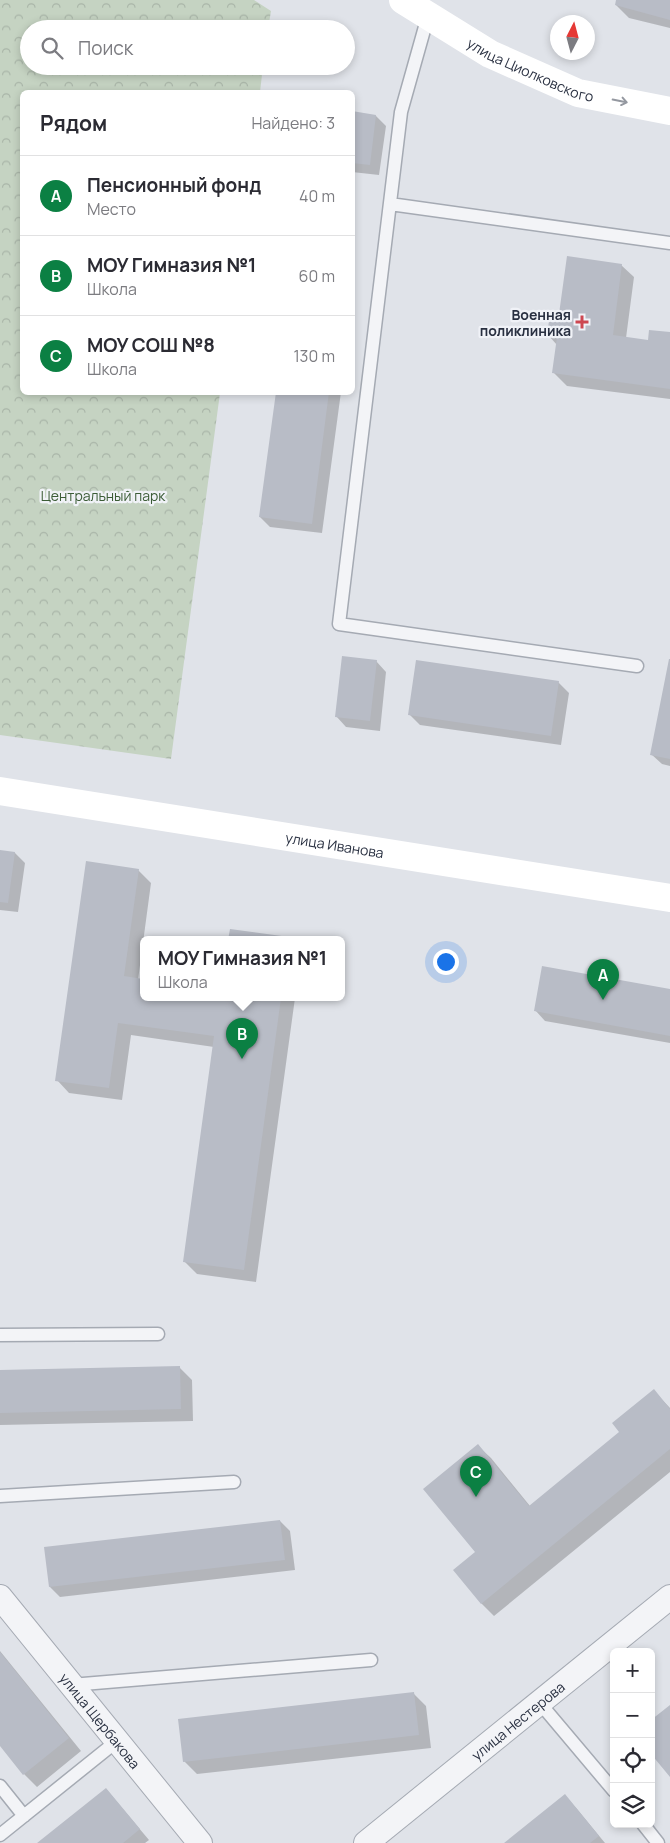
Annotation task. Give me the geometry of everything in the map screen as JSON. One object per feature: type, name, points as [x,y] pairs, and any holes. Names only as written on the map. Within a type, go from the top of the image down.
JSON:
[{"type":"street","name":"улица Циолковского","points":[[403,0],[490,54],[578,93],[670,111]]},
{"type":"street","name":"улица Иванова","points":[[0,792],[670,898]]},
{"type":"street","name":"улица Щербакова","points":[[0,1597],[200,1843]]},
{"type":"street","name":"улица Нестерова","points":[[366,1843],[670,1598]]},
{"type":"lane","points":[[428,16],[401,112],[339,624],[637,666]]},
{"type":"lane","points":[[390,204],[670,243]]},
{"type":"lane","points":[[0,1335],[158,1334]]},
{"type":"lane","points":[[0,1496],[234,1482]]},
{"type":"lane","points":[[71,1685],[371,1660]]},
{"type":"lane","points":[[539,1702],[610,1785]]},
{"type":"lane","points":[[0,1835],[117,1741]]},
{"type":"lane","points":[[0,1786],[24,1816]]},
{"type":"lane","points":[[645,1828],[658,1843]]},
{"type":"green space","name":"Центральный парк","points":[[0,0],[254,0],[271,11],[270,20],[20,20],[20,75],[262,75],[260,90],[20,90],[20,395],[220,395],[171,759],[0,735]]},
{"type":"building","points":[[616,0],[670,0],[670,20],[615,5]]},
{"type":"building","points":[[355,112],[376,115],[370,165],[355,163]]},
{"type":"building","name":"Военная поликлиника","points":[[567,256],[622,264],[613,335],[648,340],[649,330],[670,332],[670,389],[552,373],[557,337],[547,336],[550,313],[559,314]]},
{"type":"building","points":[[276,395],[329,395],[312,524],[259,517]]},
{"type":"building","points":[[342,656],[377,660],[370,721],[335,717]]},
{"type":"building","points":[[670,659],[670,759],[650,755]]},
{"type":"building","points":[[416,660],[559,681],[551,736],[408,715]]},
{"type":"building","points":[[0,850],[15,852],[8,903],[0,902]]},
{"type":"building","points":[[86,861],[139,869],[124,976],[140,979],[140,1001],[281,1001],[244,1270],[183,1262],[214,1036],[118,1023],[109,1088],[55,1081]]},
{"type":"building","points":[[230,929],[282,936],[229,936]]},
{"type":"building","points":[[542,966],[670,989],[670,1036],[534,1011]]},
{"type":"building","points":[[180,1366],[181,1409],[0,1413],[0,1370]]},
{"type":"building","points":[[654,1389],[670,1409],[670,1449],[481,1604],[453,1570],[475,1552],[423,1489],[478,1444],[529,1506],[619,1432],[612,1423]]},
{"type":"building","points":[[280,1520],[285,1560],[49,1587],[44,1547]]},
{"type":"building","points":[[0,1652],[69,1738],[23,1775],[0,1746]]},
{"type":"building","points":[[414,1692],[419,1735],[183,1762],[178,1719]]},
{"type":"building","points":[[670,1705],[670,1777],[655,1759],[655,1717]]},
{"type":"building","points":[[106,1788],[140,1829],[123,1843],[37,1843]]},
{"type":"building","points":[[565,1794],[599,1836],[590,1843],[504,1843]]},
{"type":"place","name":"Военная поликлиника","points":[[582,322]]},
{"type":"place","name":"Пенсионный фонд","points":[[603,1000]]},
{"type":"place","name":"МОУ Гимназия №1","points":[[242,1059]]},
{"type":"place","name":"МОУ СОШ №8","points":[[476,1497]]}]
